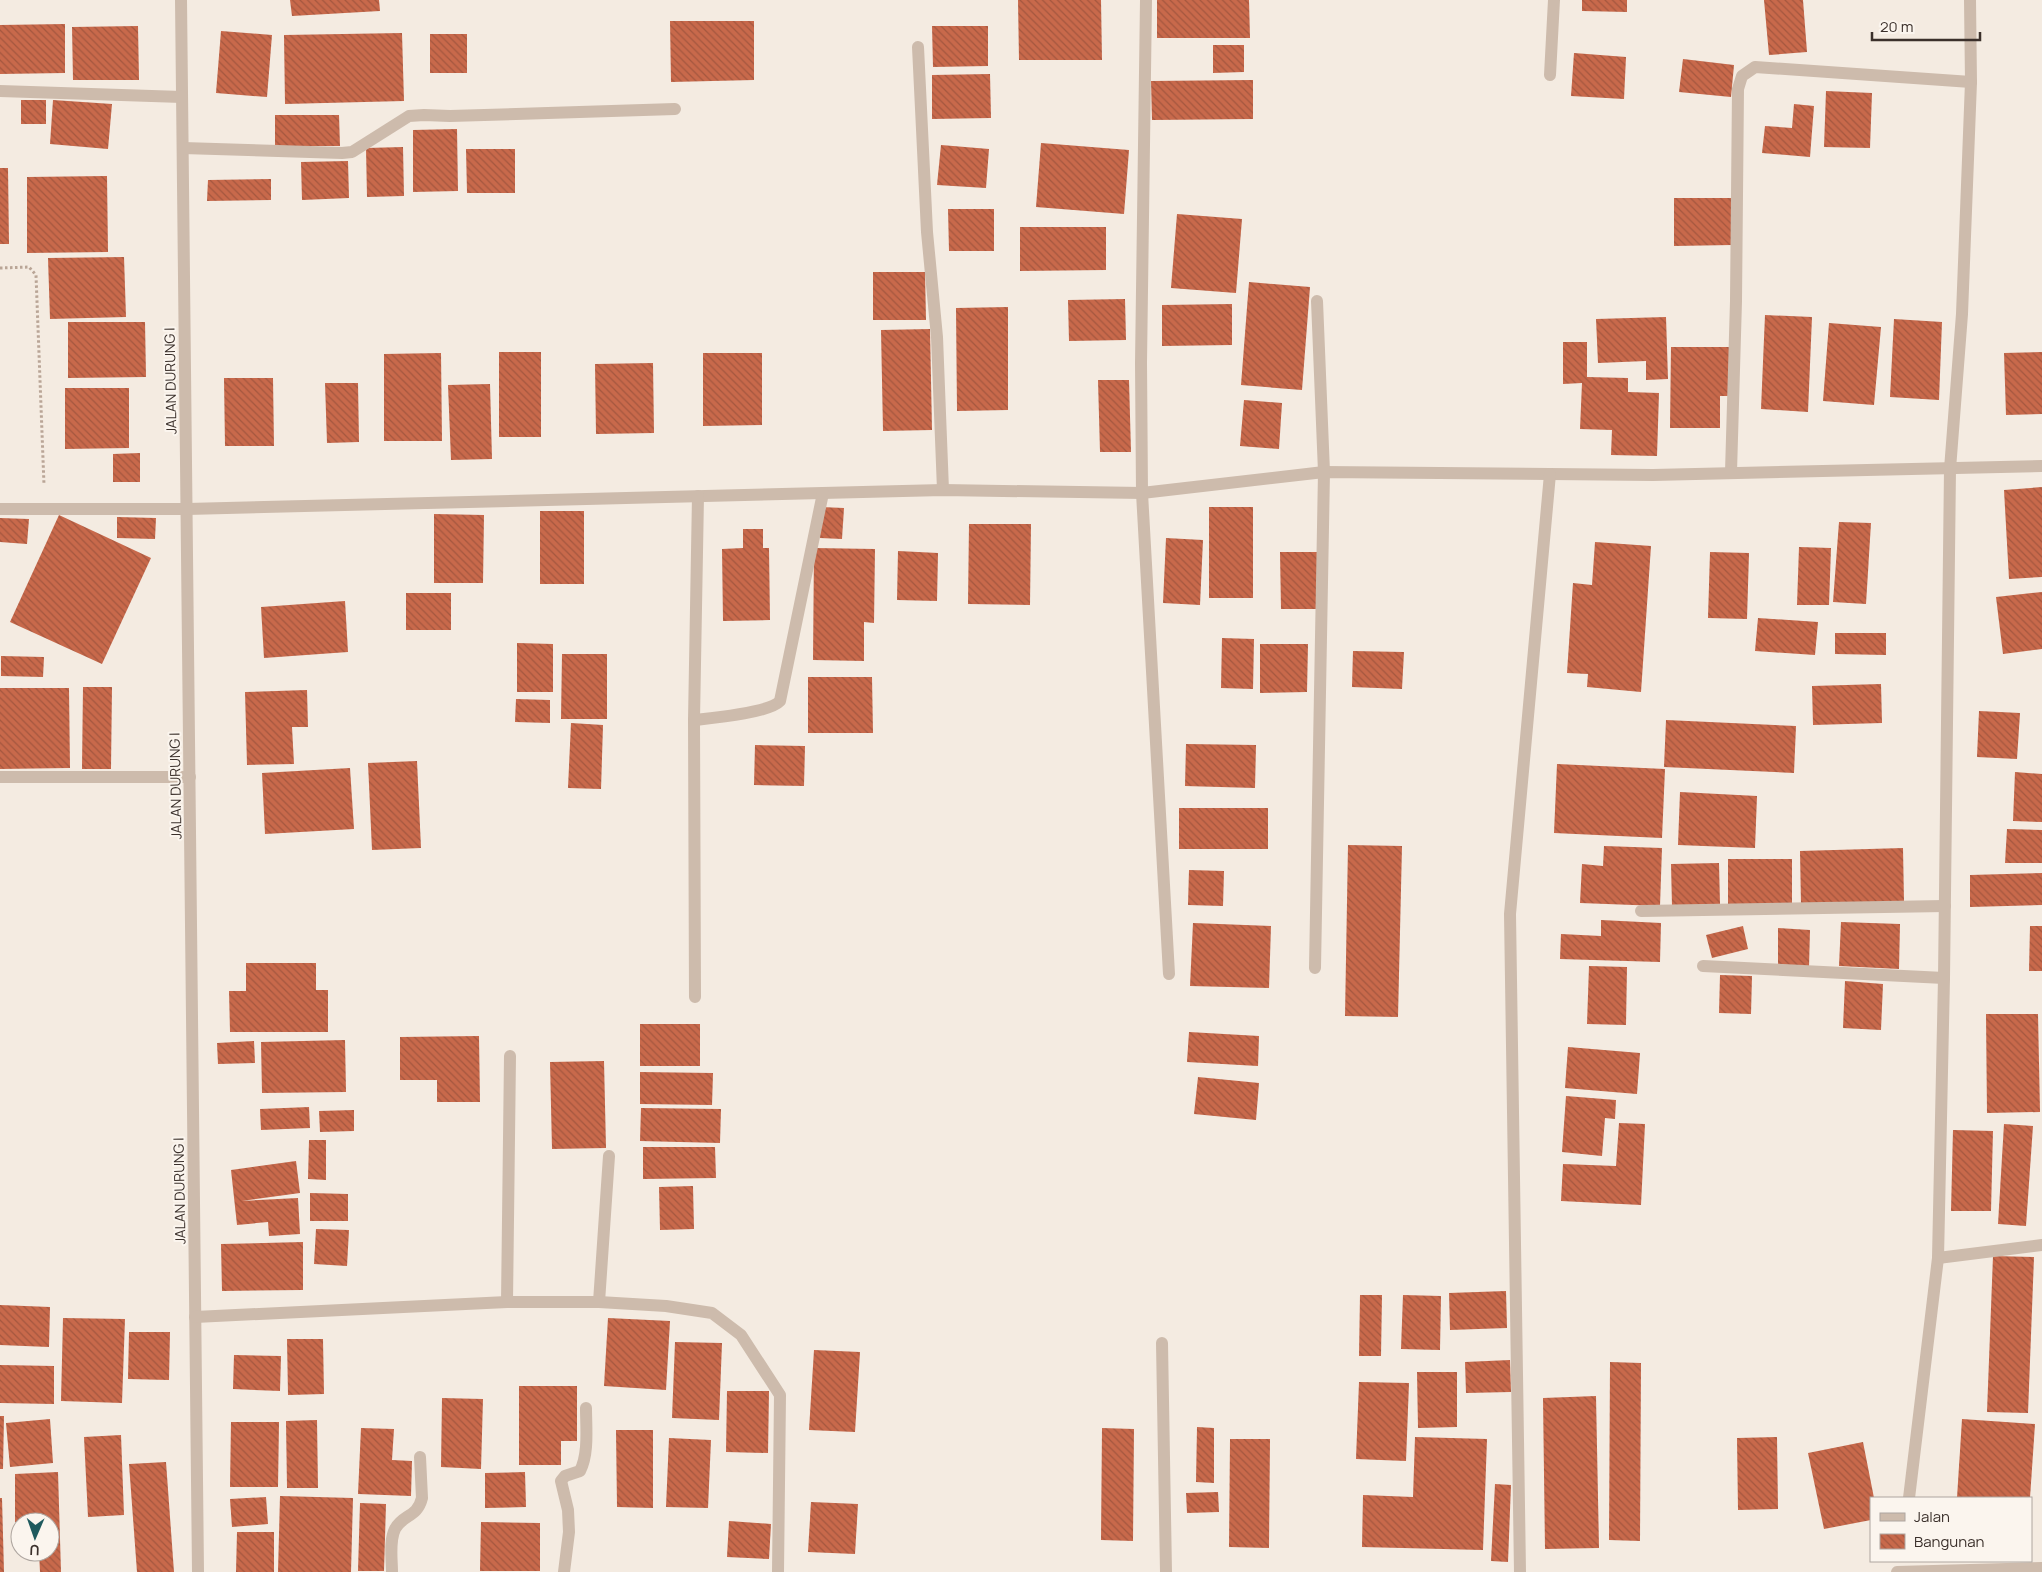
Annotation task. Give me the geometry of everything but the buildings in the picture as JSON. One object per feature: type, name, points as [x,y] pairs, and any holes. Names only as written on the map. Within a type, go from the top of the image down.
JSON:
[{"type":"street","name":"JALAN DURUNG I","points":[[181,0],[198,1572]]},
{"type":"street","points":[[1146,0],[1141,363],[1142,493],[1169,974]]},
{"type":"street","points":[[1550,75],[1554,0]]},
{"type":"street","points":[[1908,1497],[1938,1258],[1944,978],[1950,469],[1962,314],[1971,82],[1970,0]]},
{"type":"street","points":[[918,47],[927,232],[937,337],[944,490]]},
{"type":"street","points":[[1731,472],[1736,302],[1738,89],[1742,76],[1755,67],[1971,82]]},
{"type":"street","points":[[0,91],[182,97]]},
{"type":"street","points":[[183,148],[342,153],[352,152],[409,116],[675,108]]},
{"type":"street","points":[[1315,968],[1324,472],[1317,300]]},
{"type":"street","points":[[0,509],[187,509],[944,490],[1142,493],[1324,472],[1653,475],[2042,466]]},
{"type":"street","points":[[1520,1572],[1510,914],[1550,474]]},
{"type":"street","points":[[694,720],[724,717],[771,708],[780,701],[823,493]]},
{"type":"street","points":[[695,997],[694,720],[698,496]]},
{"type":"street","points":[[0,777],[190,777]]},
{"type":"street","points":[[1642,911],[1945,906]]},
{"type":"street","points":[[1703,966],[1944,978]]},
{"type":"street","points":[[507,1302],[510,1056]]},
{"type":"street","points":[[599,1302],[609,1156]]},
{"type":"street","points":[[1938,1258],[2042,1245]]},
{"type":"street","points":[[195,1317],[507,1302],[599,1302],[666,1306],[712,1313],[741,1335],[780,1395],[778,1572]]},
{"type":"street","points":[[1162,1343],[1166,1572]]},
{"type":"street","points":[[564,1572],[569,1532],[568,1510],[562,1481],[565,1476],[580,1471],[585,1458],[586,1408]]},
{"type":"street","points":[[392,1572],[393,1535],[395,1528],[399,1523],[417,1511],[421,1504],[420,1456]]},
{"type":"street","points":[[1898,1572],[2042,1568]]},
{"type":"path","points":[[0,268],[29,268],[36,275],[44,508]]}]
